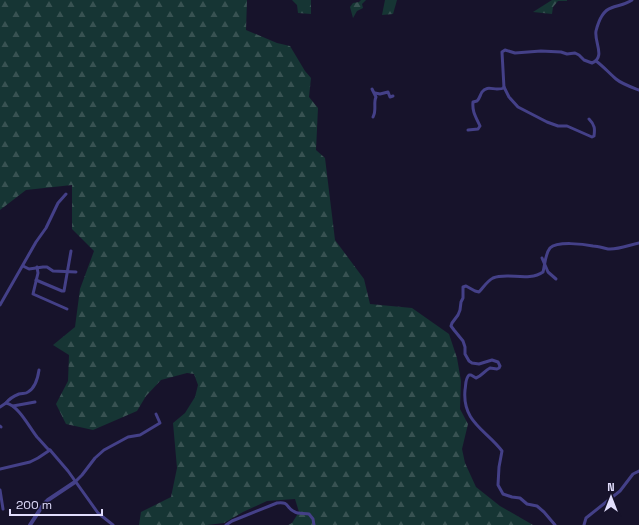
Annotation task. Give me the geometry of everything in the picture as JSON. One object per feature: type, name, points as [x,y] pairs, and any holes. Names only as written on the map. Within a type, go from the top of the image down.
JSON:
[{"type":"street","points":[[589,119],[595,127],[594,136],[592,137],[567,126],[558,126],[547,122],[518,107],[509,97],[504,87],[502,52],[505,50],[515,53],[541,51],[561,52],[567,54],[575,53],[584,60],[592,63],[596,61],[599,56],[596,32],[601,17],[609,9],[627,4],[632,0]]},
{"type":"street","points":[[596,61],[617,80],[639,90]]},
{"type":"street","points":[[468,130],[478,129],[480,126],[472,112],[473,102],[480,98],[481,93],[485,89],[503,89],[504,87]]},
{"type":"street","points":[[372,89],[376,97],[374,100],[375,114],[373,117]]},
{"type":"street","points":[[374,93],[380,94],[388,92],[390,96],[393,96]]},
{"type":"street","points":[[0,305],[36,242],[46,228],[58,203],[66,194]]},
{"type":"street","points":[[555,525],[537,506],[527,504],[520,498],[503,494],[498,485],[502,451],[497,444],[481,430],[469,415],[464,397],[466,380],[469,375],[476,378],[482,376],[490,368],[497,369],[500,366],[498,362],[492,360],[479,364],[469,361],[463,341],[451,326],[460,310],[463,298],[463,287],[466,286],[479,292],[491,279],[504,276],[520,277],[539,275],[543,272],[550,248],[556,245],[573,243],[609,249],[639,243]]},
{"type":"street","points":[[36,280],[64,291],[71,251]]},
{"type":"street","points":[[542,258],[548,272],[556,279]]},
{"type":"street","points":[[23,266],[29,269],[47,267],[53,271],[76,272]]},
{"type":"street","points":[[37,267],[38,273],[33,294],[67,309]]},
{"type":"street","points":[[0,407],[19,394],[30,391],[38,376],[39,370]]},
{"type":"street","points":[[13,406],[35,402]]},
{"type":"street","points":[[6,403],[13,406],[22,415],[36,436],[68,471],[98,513],[113,525]]},
{"type":"street","points":[[30,525],[43,505],[75,482],[95,458],[104,450],[128,437],[140,435],[160,423],[156,414]]},
{"type":"street","points":[[0,469],[30,462],[50,450]]},
{"type":"street","points":[[584,525],[586,518],[620,491],[633,474],[639,471]]},
{"type":"street","points":[[0,490],[3,509]]},
{"type":"street","points":[[226,525],[232,521],[277,503],[284,502],[295,512],[309,514],[313,519],[314,525]]},
{"type":"street","points":[[106,525],[108,521]]},
{"type":"green space","points":[[0,0],[247,0],[246,30],[277,43],[290,46],[311,78],[309,97],[318,108],[316,150],[325,158],[335,240],[364,279],[370,304],[412,308],[449,334],[457,358],[461,381],[460,409],[468,424],[462,449],[465,463],[476,487],[500,506],[533,525],[288,525],[292,523],[299,512],[295,499],[267,501],[224,523],[207,525],[139,525],[141,512],[171,497],[177,468],[173,423],[185,413],[195,397],[198,385],[194,374],[187,373],[161,380],[146,396],[137,411],[93,430],[66,424],[56,404],[68,381],[69,355],[53,345],[75,327],[80,289],[94,251],[72,229],[72,185],[26,190],[0,210]]},
{"type":"green space","points":[[292,0],[311,0],[311,14],[298,13],[297,5]]},
{"type":"green space","points":[[366,0],[362,4],[363,8],[357,11],[353,18],[350,7],[353,3]]},
{"type":"green space","points":[[385,0],[397,0],[393,14],[382,15]]},
{"type":"green space","points":[[552,0],[567,1],[558,1],[553,7],[552,14],[533,12]]}]
